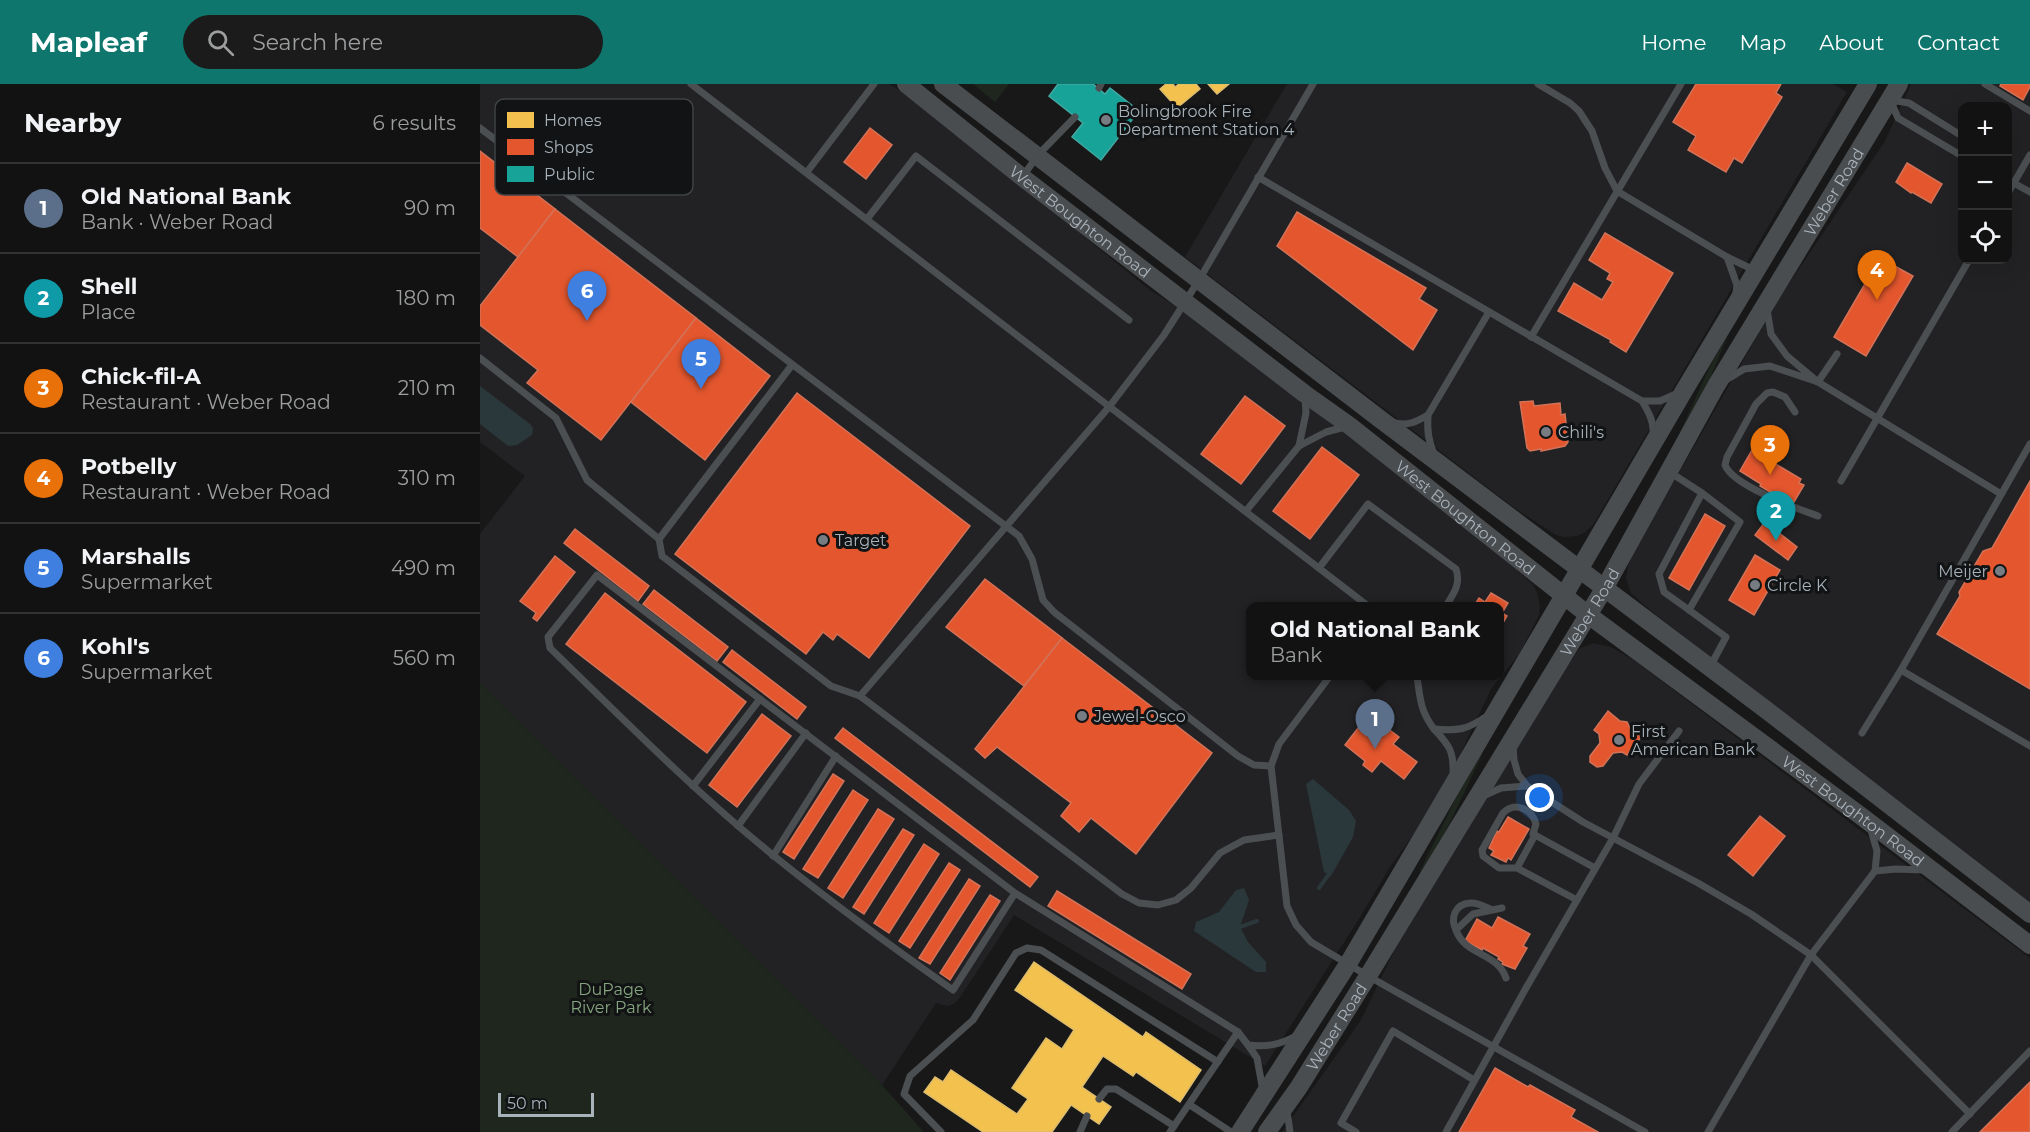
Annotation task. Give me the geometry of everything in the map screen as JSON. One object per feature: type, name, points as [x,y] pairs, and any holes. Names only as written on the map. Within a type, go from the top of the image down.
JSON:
[{"type":"main road","name":"West Boughton Road","points":[[906,84],[1185,302],[1350,426],[1587,614],[1861,816],[2030,945]]},
{"type":"main road","name":"West Boughton Road","points":[[944,84],[2030,914]]},
{"type":"main road","name":"Weber Road","points":[[1240,1132],[1348,964],[1685,389],[1868,84]]},
{"type":"main road","name":"Weber Road","points":[[1267,1132],[1286,1106],[1368,976],[1604,589],[1716,386],[1899,84]]},
{"type":"main road","points":[[1734,356],[1732,343],[1761,287],[1762,279],[1756,271]]},
{"type":"lane","points":[[691,84],[1363,602]]},
{"type":"lane","points":[[807,172],[874,84]]},
{"type":"lane","points":[[860,696],[1109,407],[1164,335],[1313,84]]},
{"type":"lane","points":[[1538,84],[1579,111],[1592,131],[1605,168],[1617,191],[1727,257],[1756,271]]},
{"type":"lane","points":[[1531,337],[1681,84]]},
{"type":"lane","points":[[1985,84],[2030,111]]},
{"type":"lane","points":[[1890,100],[1909,103],[1958,134]]},
{"type":"lane","points":[[1890,100],[1898,118],[1958,154]]},
{"type":"lane","points":[[1023,177],[1038,155],[1075,117]]},
{"type":"lane","points":[[480,128],[495,139]]},
{"type":"lane","points":[[2012,180],[2030,155]]},
{"type":"lane","points":[[867,219],[916,156],[1130,320]]},
{"type":"lane","points":[[1258,177],[1642,401],[1653,427],[1652,447]]},
{"type":"lane","points":[[2012,182],[2030,192]]},
{"type":"lane","points":[[568,195],[1019,536],[1032,559],[1043,600],[1054,612],[1238,756],[1254,765],[1271,766]]},
{"type":"lane","points":[[1727,257],[1737,285],[1734,307]]},
{"type":"lane","points":[[1840,481],[1967,264]]},
{"type":"lane","points":[[1766,303],[1771,334],[1787,356],[1818,382],[2001,494]]},
{"type":"lane","points":[[1380,419],[1403,425],[1428,415],[1489,312]]},
{"type":"lane","points":[[1818,382],[1837,354]]},
{"type":"lane","points":[[480,358],[556,418],[586,480],[659,539],[662,556],[671,564],[831,686],[860,696],[1122,894],[1139,903],[1158,905],[1176,900],[1191,888],[1220,853],[1244,840],[1279,835]]},
{"type":"lane","points":[[659,539],[792,365]]},
{"type":"lane","points":[[1716,386],[1744,369],[1770,366],[1818,382]]},
{"type":"lane","points":[[1642,401],[1660,401],[1685,389]]},
{"type":"lane","points":[[1795,412],[1785,397],[1773,392],[1767,393],[1756,404],[1727,457],[1725,465],[1728,472],[1776,501],[1818,516]]},
{"type":"lane","points":[[1299,446],[1306,413],[1305,394]]},
{"type":"lane","points":[[1428,415],[1430,444],[1438,462]]},
{"type":"lane","points":[[1246,511],[1299,446],[1326,432],[1350,426]]},
{"type":"lane","points":[[1862,733],[1901,670],[2030,444]]},
{"type":"lane","points":[[1669,472],[1702,493],[1740,522],[1689,610]]},
{"type":"lane","points":[[1702,493],[1659,574],[1664,592],[1726,637],[1710,668]]},
{"type":"lane","points":[[1319,568],[1368,504],[1455,569],[1459,577],[1458,586],[1448,602]]},
{"type":"lane","points":[[1015,893],[953,990],[870,930],[773,856],[738,826],[693,786],[550,648],[548,637],[597,575],[1015,893],[1238,1032],[1257,1058],[1263,1097]]},
{"type":"lane","points":[[1901,670],[2030,746]]},
{"type":"lane","points":[[1326,680],[1279,744],[1271,766],[1287,906],[1296,926],[1311,942],[1368,976],[1645,1132]]},
{"type":"lane","points":[[1418,680],[1420,702],[1425,716],[1450,747],[1454,762],[1452,786]]},
{"type":"lane","points":[[693,786],[760,699]]},
{"type":"lane","points":[[1434,729],[1458,731],[1474,725],[1495,712]]},
{"type":"lane","points":[[1446,1132],[1492,1046],[1613,838],[1639,784],[1679,731]]},
{"type":"lane","points":[[738,826],[806,733]]},
{"type":"lane","points":[[1512,738],[1518,774],[1527,786],[1583,822],[1736,905],[1810,955],[1970,1114]]},
{"type":"lane","points":[[773,856],[836,756]]},
{"type":"lane","points":[[1474,801],[1501,788],[1527,786]]},
{"type":"lane","points":[[1517,868],[1535,835],[1533,834],[1536,824],[1533,816],[1518,807],[1511,807],[1503,813],[1484,846],[1483,856],[1502,869],[1517,868],[1577,900]]},
{"type":"lane","points":[[1708,1132],[1810,955],[1875,871],[1877,851],[1872,831],[1861,816]]},
{"type":"lane","points":[[1535,835],[1595,868]]},
{"type":"lane","points":[[1875,871],[1896,869],[1932,871]]},
{"type":"lane","points":[[1490,909],[1474,903],[1461,905],[1452,920],[1459,938],[1503,967],[1506,978]]},
{"type":"lane","points":[[1456,930],[1473,914],[1502,908]]},
{"type":"lane","points":[[941,1132],[904,1094],[910,1076],[974,1020],[1016,953],[1027,948],[1041,950],[1218,1062]]},
{"type":"lane","points":[[1248,1045],[1266,1047],[1282,1043],[1306,1030]]},
{"type":"lane","points":[[1356,1132],[1341,1123],[1393,1031],[1474,1080]]},
{"type":"lane","points":[[1099,1099],[1107,1089],[1116,1089],[1172,1129],[1238,1032]]},
{"type":"lane","points":[[1952,1132],[2030,1051]]},
{"type":"lane","points":[[1190,1105],[1231,1132]]},
{"type":"lane","points":[[1286,1106],[1290,1132]]},
{"type":"lane","points":[[1080,1132],[1087,1116]]},
{"type":"shaded area","points":[[480,84],[889,84],[909,96],[1031,190],[1150,290],[1214,330],[1500,554],[1533,585],[1538,595],[1539,615],[1520,653],[1504,673],[1504,602],[1246,602],[1246,680],[1498,680],[1491,689],[1448,780],[1429,813],[1390,867],[1265,1066],[1014,915],[961,996],[955,1003],[948,1006],[936,1003],[882,1085],[480,683],[480,534],[525,476],[480,442]]},
{"type":"shaded area","points":[[1287,84],[1833,84],[1847,92],[1593,525],[1577,536],[1564,537],[1556,535],[1516,509],[1185,257]]},
{"type":"shaded area","points":[[1911,84],[2030,84],[2030,905],[1631,593],[1626,578],[1630,558],[1778,300],[1885,141]]},
{"type":"shaded area","points":[[480,386],[530,424],[533,428],[532,435],[517,445],[508,446],[480,424]]},
{"type":"shaded area","points":[[1593,643],[1611,647],[1635,661],[2030,958],[2030,1132],[1282,1132],[1361,1020],[1394,951],[1559,677],[1580,648]]},
{"type":"shaded area","points":[[1313,779],[1349,810],[1356,821],[1353,837],[1331,876],[1324,872],[1306,784]]},
{"type":"shaded area","points":[[1244,888],[1249,900],[1240,927],[1248,942],[1266,962],[1266,972],[1256,972],[1194,931],[1196,922],[1219,912],[1236,890]]},
{"type":"green space","points":[[973,84],[1009,84],[995,102]]},
{"type":"green space","points":[[1728,335],[1703,396],[1670,455],[1710,366]]},
{"type":"green space","name":"DuPage River Park","points":[[480,683],[882,1085],[924,1132],[480,1132]]},
{"type":"green space","points":[[1481,754],[1447,829],[1422,872],[1420,871],[1456,798]]},
{"type":"building: Homes","points":[[1166,84],[1173,84],[1175,87],[1179,84],[1196,84],[1200,89],[1177,108],[1160,89]]},
{"type":"building: Homes","points":[[1208,84],[1229,84],[1217,94]]},
{"type":"building: Homes","points":[[1034,962],[1143,1037],[1146,1032],[1201,1070],[1180,1102],[1136,1072],[1133,1076],[1103,1056],[1082,1087],[1111,1107],[1099,1124],[1071,1105],[1052,1132],[983,1132],[924,1092],[935,1077],[943,1082],[951,1070],[1017,1114],[1028,1099],[1012,1088],[1046,1038],[1062,1049],[1074,1030],[1015,990]]},
{"type":"building: Shops","points":[[1696,84],[1781,84],[1776,93],[1782,97],[1742,163],[1734,158],[1726,172],[1688,150],[1696,136],[1673,122]]},
{"type":"building: Shops","points":[[2001,84],[2030,84],[2030,87],[2023,100],[2000,86]]},
{"type":"building: Shops","points":[[870,128],[892,145],[866,179],[844,162]]},
{"type":"building: Shops","points":[[480,151],[495,163],[495,195],[537,195],[555,209],[518,257],[480,228]]},
{"type":"building: Shops","points":[[1907,163],[1942,184],[1931,203],[1896,182]]},
{"type":"building: Shops","points":[[555,209],[696,318],[601,440],[527,383],[538,370],[480,325],[480,306]]},
{"type":"building: Shops","points":[[1297,212],[1426,288],[1419,299],[1437,310],[1413,350],[1277,246]]},
{"type":"building: Shops","points":[[1605,233],[1673,273],[1626,352],[1610,342],[1611,340],[1558,311],[1574,283],[1602,300],[1613,282],[1607,279],[1610,273],[1589,260]]},
{"type":"building: Shops","points":[[1880,258],[1913,276],[1866,356],[1834,337]]},
{"type":"building: Shops","points":[[696,318],[770,376],[705,460],[631,402]]},
{"type":"building: Shops","name":"Target","points":[[797,393],[970,526],[869,658],[837,634],[833,640],[823,632],[806,654],[675,554]]},
{"type":"building: Shops","points":[[1245,396],[1285,426],[1241,484],[1201,454]]},
{"type":"building: Shops","name":"Chili's","points":[[1533,401],[1534,406],[1560,403],[1561,415],[1565,414],[1568,442],[1565,446],[1541,451],[1541,449],[1530,451],[1527,448],[1520,402]]},
{"type":"building: Shops","points":[[1322,447],[1359,475],[1310,539],[1273,511]]},
{"type":"building: Shops","points":[[1752,450],[1801,479],[1799,483],[1804,485],[1794,502],[1789,499],[1787,502],[1740,471]]},
{"type":"building: Shops","name":"Meijer","points":[[2030,481],[2030,689],[1937,634],[1983,551],[1992,548]]},
{"type":"building: Shops","points":[[1705,514],[1725,526],[1689,590],[1669,578]]},
{"type":"building: Shops","points":[[1765,522],[1797,547],[1788,560],[1755,535]]},
{"type":"building: Shops","points":[[575,529],[649,586],[638,601],[564,543]]},
{"type":"building: Shops","name":"Circle K","points":[[1755,555],[1780,570],[1754,615],[1729,600]]},
{"type":"building: Shops","points":[[555,556],[575,572],[537,621],[533,618],[536,613],[520,601]]},
{"type":"building: Shops","points":[[985,579],[1062,638],[1024,686],[946,627]]},
{"type":"building: Shops","points":[[654,590],[728,647],[717,661],[643,604]]},
{"type":"building: Shops","points":[[605,593],[746,702],[707,753],[566,644]]},
{"type":"building: Shops","points":[[1491,593],[1508,603],[1504,610],[1504,602],[1485,602]]},
{"type":"building: Shops","name":"Jewel-Osco","points":[[1062,638],[1212,753],[1136,854],[1091,818],[1079,832],[1061,816],[1071,803],[997,747],[985,758],[975,749]]},
{"type":"building: Shops","points":[[732,650],[806,707],[797,719],[723,662]]},
{"type":"building: Shops","name":"First American Bank","points":[[1608,711],[1620,721],[1627,722],[1630,728],[1641,737],[1627,755],[1622,752],[1613,753],[1603,766],[1597,767],[1590,762],[1590,756],[1600,743],[1599,734],[1594,730]]},
{"type":"building: Shops","points":[[762,714],[791,736],[737,807],[709,785]]},
{"type":"building: Shops","points":[[1369,714],[1399,737],[1393,744],[1417,762],[1404,779],[1381,761],[1372,772],[1363,765],[1365,761],[1345,745]]},
{"type":"building: Shops","points":[[843,728],[1038,877],[1030,887],[835,738]]},
{"type":"building: Shops","points":[[833,774],[844,781],[794,859],[783,852]]},
{"type":"building: Shops","points":[[853,790],[868,800],[818,878],[803,869]]},
{"type":"building: Shops","points":[[878,809],[894,819],[843,898],[828,888]]},
{"type":"building: Shops","points":[[1760,816],[1785,836],[1753,876],[1728,855]]},
{"type":"building: Shops","points":[[1508,817],[1529,829],[1511,860],[1508,858],[1506,862],[1491,855],[1494,851],[1489,848],[1497,831],[1499,832]]},
{"type":"building: Shops","points":[[903,829],[914,835],[864,914],[853,907]]},
{"type":"building: Shops","points":[[924,844],[939,854],[889,933],[874,923]]},
{"type":"building: Shops","points":[[949,863],[960,870],[910,948],[899,941]]},
{"type":"building: Shops","points":[[969,879],[980,886],[930,964],[919,958]]},
{"type":"building: Shops","points":[[1057,891],[1191,974],[1182,989],[1048,906]]},
{"type":"building: Shops","points":[[990,895],[1000,901],[950,980],[940,973]]},
{"type":"building: Shops","points":[[1498,917],[1530,934],[1523,946],[1527,948],[1515,969],[1502,964],[1499,957],[1483,948],[1482,950],[1465,941],[1477,919],[1492,928]]},
{"type":"building: Shops","points":[[1495,1068],[1575,1110],[1571,1117],[1598,1132],[1459,1132]]},
{"type":"building: Shops","points":[[2030,1082],[2030,1132],[1980,1132]]},
{"type":"building: Public","name":"Bolingbrook Fire Department Station 4","points":[[1058,84],[1093,84],[1105,94],[1110,88],[1139,111],[1101,160],[1072,137],[1083,123],[1049,96]]},
{"type":"waterway","points":[[1319,888],[1329,874]]},
{"type":"waterway","points":[[1240,927],[1257,921]]},
{"type":"place","name":"Bolingbrook Fire Department Station 4","points":[[1106,120]]},
{"type":"place","name":"Potbelly","points":[[1877,300]]},
{"type":"place","name":"Kohl's","points":[[587,321]]},
{"type":"place","name":"Marshalls","points":[[701,389]]},
{"type":"place","name":"Chili's","points":[[1546,432]]},
{"type":"place","name":"Chick-fil-A","points":[[1770,475]]},
{"type":"place","name":"Target","points":[[823,540]]},
{"type":"place","name":"Shell","points":[[1776,541]]},
{"type":"place","name":"Meijer","points":[[2000,571]]},
{"type":"place","name":"Circle K","points":[[1755,585]]},
{"type":"place","name":"Jewel-Osco","points":[[1082,716]]},
{"type":"place","name":"First American Bank","points":[[1619,740]]},
{"type":"place","name":"Old National Bank","points":[[1375,749]]}]
